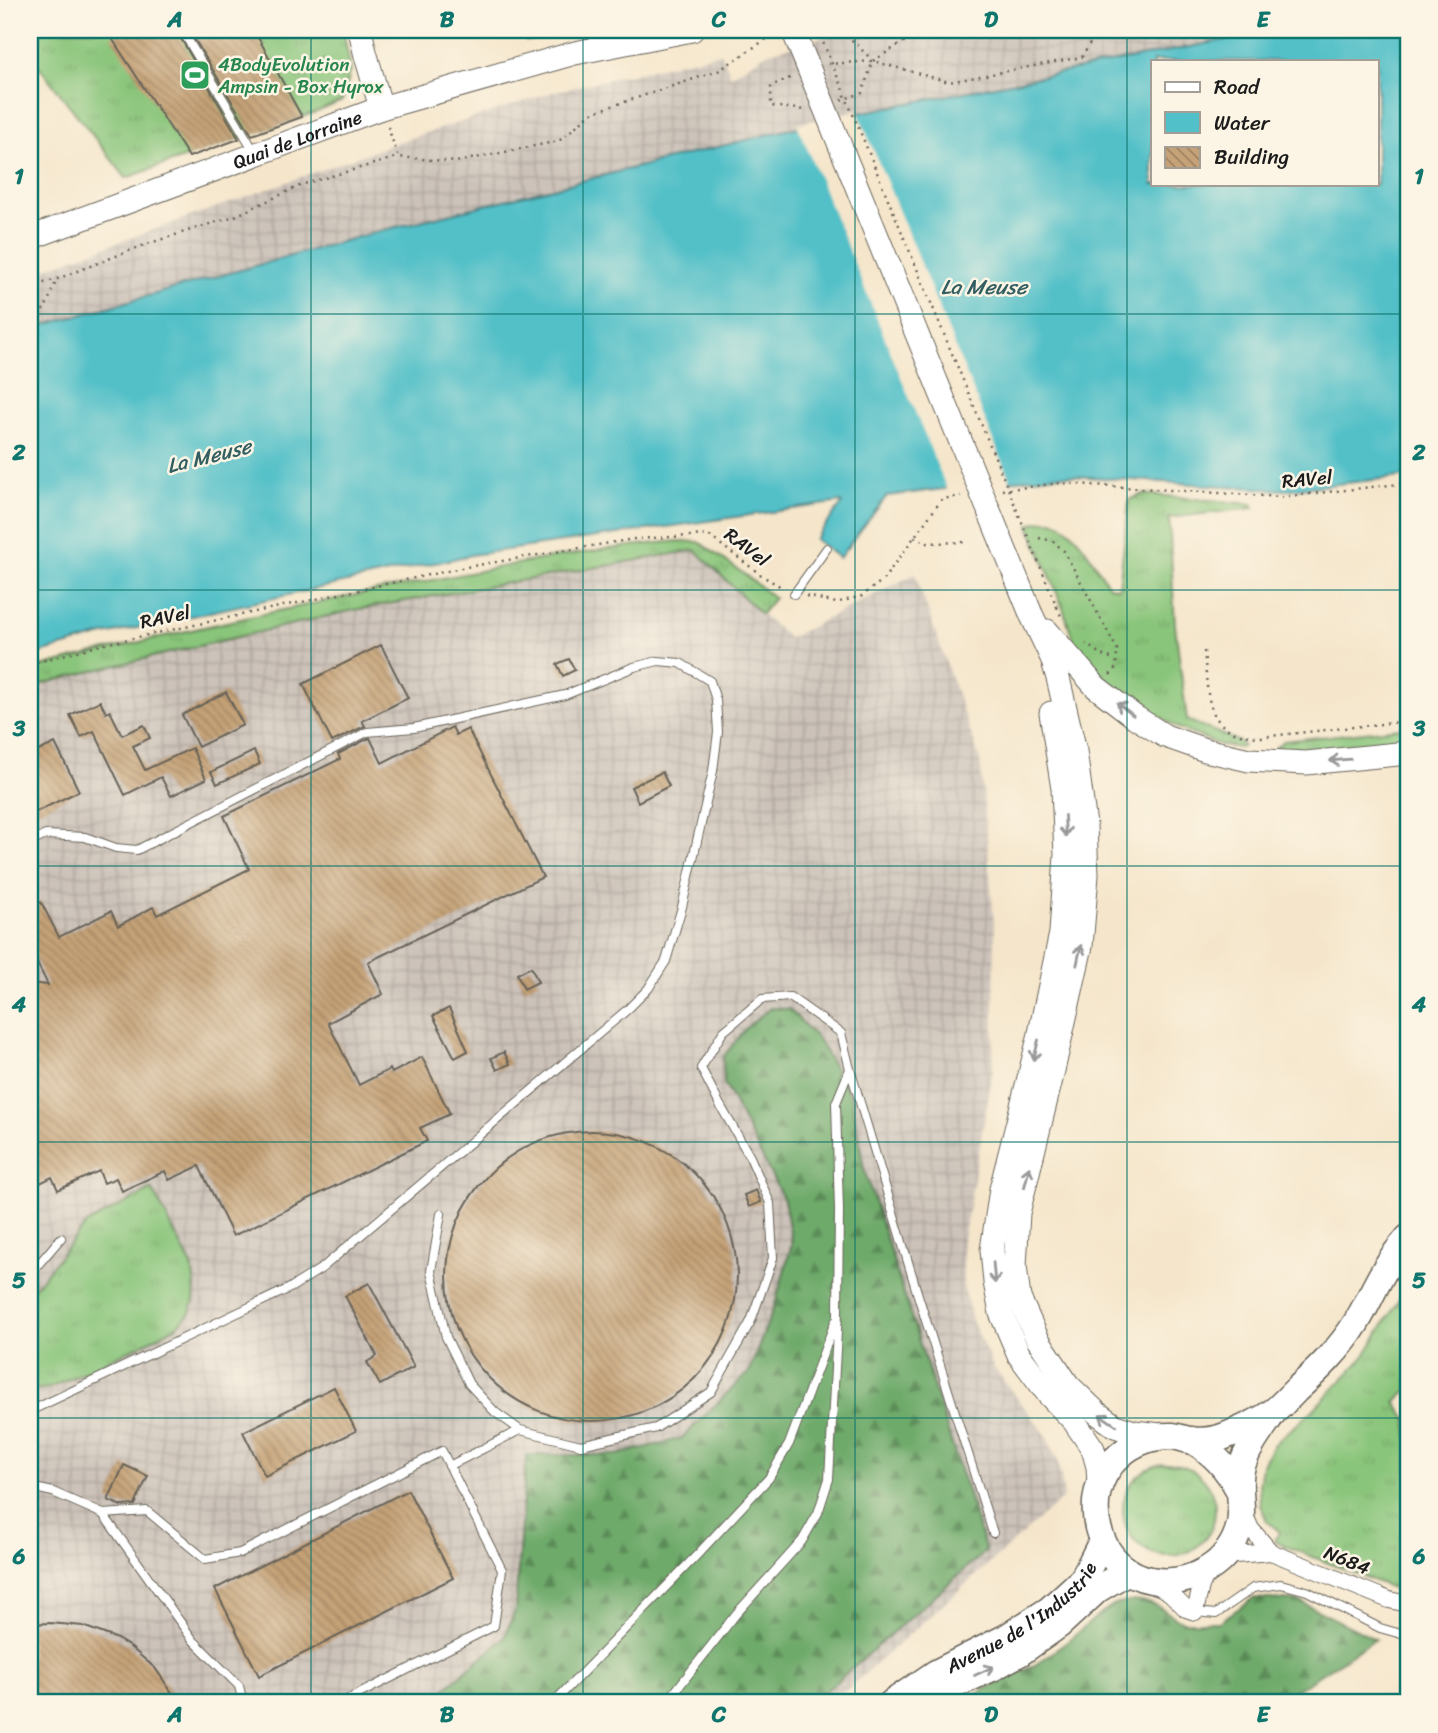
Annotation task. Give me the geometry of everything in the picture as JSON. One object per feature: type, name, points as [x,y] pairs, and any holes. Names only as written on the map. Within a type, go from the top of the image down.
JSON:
[{"type":"main road","points":[[360,30],[381,108]]},
{"type":"main road","name":"Quai de Lorraine","points":[[30,238],[381,108],[575,53],[692,30]]},
{"type":"main road","points":[[793,30],[1031,614],[1052,658],[1075,751],[1085,825],[1087,875],[1081,946],[1018,1213],[1015,1266],[1019,1298],[1037,1338],[1068,1384],[1097,1413],[1115,1426],[1134,1432],[1213,1440],[1274,1411]]},
{"type":"main road","points":[[1031,614],[1096,687],[1135,717],[1166,736],[1249,760],[1277,762],[1306,763],[1408,753]]},
{"type":"main road","points":[[1031,614],[1055,730],[1063,789],[1066,855],[1061,933],[1039,1038],[1001,1189],[992,1250],[1001,1313],[1019,1355],[1049,1395],[1074,1421],[1093,1449],[1098,1466],[1099,1486]]},
{"type":"main road","points":[[1240,1498],[1230,1473],[1208,1450],[1182,1438],[1154,1438],[1135,1444],[1119,1455],[1107,1469],[1095,1504],[1096,1523],[1102,1541],[1117,1563],[1138,1575],[1168,1582],[1178,1581],[1189,1579],[1216,1563],[1235,1539],[1240,1523],[1242,1466],[1254,1442],[1274,1411],[1335,1352],[1355,1324],[1388,1263],[1408,1238]]},
{"type":"main road","name":"Avenue de l'Industrie","points":[[892,1703],[936,1673],[1007,1637],[1049,1610],[1083,1579],[1102,1541]]},
{"type":"main road","name":"Avenue de l'Industrie","points":[[925,1703],[948,1688],[1021,1652],[1059,1625],[1098,1589],[1138,1575]]},
{"type":"street","name":"N684","points":[[1240,1498],[1251,1529],[1271,1552],[1389,1600],[1408,1604]]},
{"type":"street","name":"N684","points":[[1216,1563],[1271,1552]]},
{"type":"street","points":[[1138,1575],[1170,1593],[1186,1609],[1195,1612],[1201,1586],[1216,1563]]},
{"type":"lane","points":[[183,30],[256,154]]},
{"type":"lane","points":[[794,594],[827,548]]},
{"type":"lane","points":[[30,842],[46,835],[85,837],[116,848],[137,850],[367,733],[414,728],[565,695],[634,667],[658,661],[680,663],[710,681],[716,700],[718,732],[713,771],[682,907],[666,961],[648,989],[628,1009],[322,1268],[290,1288],[30,1411]]},
{"type":"lane","points":[[441,1214],[431,1271],[446,1338],[469,1384],[495,1412],[520,1430],[581,1445],[656,1428],[711,1392],[751,1321],[773,1258],[770,1203],[750,1157],[701,1068],[723,1032],[762,999],[790,997],[841,1033],[917,1292],[993,1532]]},
{"type":"lane","points":[[666,1703],[736,1614],[802,1541],[818,1513],[829,1479],[838,1313],[836,1102],[850,1069]]},
{"type":"lane","points":[[30,1274],[61,1238]]},
{"type":"lane","points":[[552,1703],[769,1478],[789,1444],[838,1313]]},
{"type":"lane","points":[[449,1466],[520,1430]]},
{"type":"lane","points":[[30,1488],[53,1492],[103,1514],[147,1511],[205,1559],[240,1553],[442,1451],[502,1570],[494,1626],[341,1703]]},
{"type":"lane","points":[[103,1514],[193,1640],[239,1686],[243,1703]]},
{"type":"lane","points":[[1195,1612],[1216,1614],[1253,1588],[1281,1584],[1307,1591],[1380,1628],[1408,1636]]},
{"type":"path","points":[[30,287],[147,244],[236,216],[304,184],[398,157],[456,162],[559,141],[590,113],[718,71],[780,30]]},
{"type":"path","points":[[818,30],[1063,619]]},
{"type":"path","points":[[842,30],[873,61],[950,82],[1082,57],[1098,30]]},
{"type":"path","points":[[873,61],[920,32],[928,30]]},
{"type":"path","points":[[381,108],[398,157]]},
{"type":"path","points":[[30,317],[45,309],[57,279]]},
{"type":"path","name":"RAVel","points":[[1001,491],[1060,482],[1282,497],[1408,483]]},
{"type":"path","name":"RAVel","points":[[30,664],[96,646],[466,567],[634,539],[708,535],[764,577],[794,594],[836,603],[862,596],[883,580],[942,499],[963,496]]},
{"type":"path","points":[[914,537],[928,543],[968,542]]},
{"type":"path","points":[[1039,538],[1053,541],[1064,551],[1117,649],[1117,656],[1107,659],[1078,638]]},
{"type":"path","points":[[1204,651],[1210,710],[1223,726],[1247,737],[1408,721]]},
{"type":"shaded area","points":[[846,30],[1274,30],[798,127],[376,232],[30,329],[30,274],[396,143],[553,92],[721,53],[731,76],[767,53]]},
{"type":"shaded area","points":[[695,550],[789,638],[915,574],[980,760],[995,934],[993,1070],[963,1240],[963,1285],[973,1323],[993,1367],[1046,1435],[1059,1464],[1064,1497],[832,1703],[30,1703],[30,687],[354,610]]},
{"type":"green space","points":[[30,30],[343,30],[351,70],[342,101],[126,178],[30,55]]},
{"type":"green space","points":[[542,30],[578,30],[526,41],[525,34]]},
{"type":"green space","points":[[1143,494],[1252,504],[1254,508],[1169,518],[1175,625],[1187,720],[1240,742],[1243,746],[1240,748],[1220,745],[1176,727],[1099,677],[1078,654],[1062,605],[1029,525],[1045,521],[1061,524],[1081,544],[1109,586],[1119,588],[1129,500]]},
{"type":"green space","points":[[679,541],[699,542],[774,598],[761,614],[695,550],[354,610],[30,687],[30,670],[215,625],[505,566]]},
{"type":"green space","points":[[1408,727],[1408,742],[1358,749],[1275,754],[1275,748],[1284,741]]},
{"type":"green space","points":[[770,1008],[789,1009],[818,1039],[852,1099],[864,1169],[986,1551],[812,1703],[428,1703],[504,1638],[515,1611],[526,1455],[617,1455],[682,1438],[749,1372],[776,1301],[792,1243],[784,1200],[724,1083],[723,1057],[747,1027]]},
{"type":"green space","points":[[152,1189],[192,1266],[194,1302],[189,1314],[177,1326],[151,1340],[50,1388],[30,1390],[30,1293],[86,1224]]},
{"type":"green space","points":[[1408,1285],[1408,1391],[1395,1402],[1408,1420],[1408,1594],[1274,1540],[1280,1532],[1267,1521],[1260,1504],[1259,1486],[1262,1466],[1273,1445],[1312,1411],[1364,1357]]},
{"type":"green space","points":[[1169,1464],[1186,1468],[1201,1478],[1211,1493],[1215,1510],[1211,1527],[1201,1542],[1186,1552],[1169,1556],[1152,1552],[1137,1542],[1127,1527],[1123,1510],[1127,1493],[1137,1478],[1152,1468]]},
{"type":"green space","points":[[1254,1598],[1299,1601],[1375,1639],[1276,1703],[956,1703],[1035,1665],[1116,1604],[1134,1601],[1149,1603],[1183,1622],[1219,1622]]},
{"type":"water","name":"La Meuse","points":[[1274,30],[1408,30],[1408,476],[1284,490],[1057,475],[887,496],[839,558],[815,539],[841,502],[471,555],[100,636],[30,656],[30,329],[376,232],[798,127]]},
{"type":"pier","points":[[857,110],[1012,485],[948,492],[797,124]]},
{"type":"building","points":[[125,30],[176,30],[239,139],[189,157],[111,37]]},
{"type":"building","points":[[189,30],[254,30],[302,117],[252,135]]},
{"type":"building","points":[[381,645],[408,698],[362,721],[365,726],[332,742],[303,684]]},
{"type":"building","points":[[569,659],[575,670],[563,676],[557,664]]},
{"type":"building","points":[[226,692],[243,725],[198,747],[182,715]]},
{"type":"building","points":[[100,701],[106,713],[110,711],[122,735],[144,725],[150,738],[133,746],[145,770],[192,748],[206,779],[171,796],[161,777],[125,795],[94,731],[81,737],[70,715]]},
{"type":"building","points":[[452,727],[456,735],[468,729],[543,877],[368,962],[383,994],[328,1023],[359,1085],[390,1069],[392,1073],[422,1057],[450,1114],[420,1128],[427,1141],[233,1236],[199,1166],[169,1180],[165,1171],[122,1191],[116,1178],[104,1183],[99,1171],[58,1190],[52,1177],[30,1188],[30,983],[48,985],[30,949],[30,908],[41,902],[59,937],[111,911],[118,926],[153,907],[157,915],[249,869],[224,816],[340,759],[338,754],[369,738],[382,763]]},
{"type":"building","points":[[55,743],[79,791],[30,815],[30,755]]},
{"type":"building","points":[[254,751],[260,764],[217,784],[211,772]]},
{"type":"building","points":[[662,772],[669,786],[638,802],[631,787]]},
{"type":"building","points":[[531,967],[538,982],[524,989],[517,974]]},
{"type":"building","points":[[449,1008],[468,1051],[455,1058],[433,1016]]},
{"type":"building","points":[[504,1052],[510,1064],[497,1070],[491,1058]]},
{"type":"building","points":[[578,1131],[606,1131],[648,1142],[673,1155],[695,1173],[713,1195],[726,1220],[737,1262],[737,1290],[726,1332],[713,1357],[695,1379],[673,1397],[648,1410],[606,1421],[578,1421],[536,1410],[511,1397],[489,1379],[471,1357],[458,1332],[447,1290],[447,1262],[458,1220],[471,1195],[489,1173],[511,1155],[536,1142]]},
{"type":"building","points":[[756,1190],[761,1202],[749,1207],[744,1195]]},
{"type":"building","points":[[369,1283],[414,1367],[380,1385],[367,1362],[377,1356],[345,1296]]},
{"type":"building","points":[[334,1387],[356,1431],[265,1476],[243,1432]]},
{"type":"building","points":[[124,1465],[148,1476],[135,1505],[121,1506],[108,1500]]},
{"type":"building","points":[[408,1490],[453,1578],[259,1676],[215,1589]]},
{"type":"building","points":[[30,1624],[83,1626],[129,1646],[155,1668],[179,1703],[30,1703]]},
{"type":"place","name":"4BodyEvolution Ampsin - Box Hyrox","points":[[195,75]]}]
